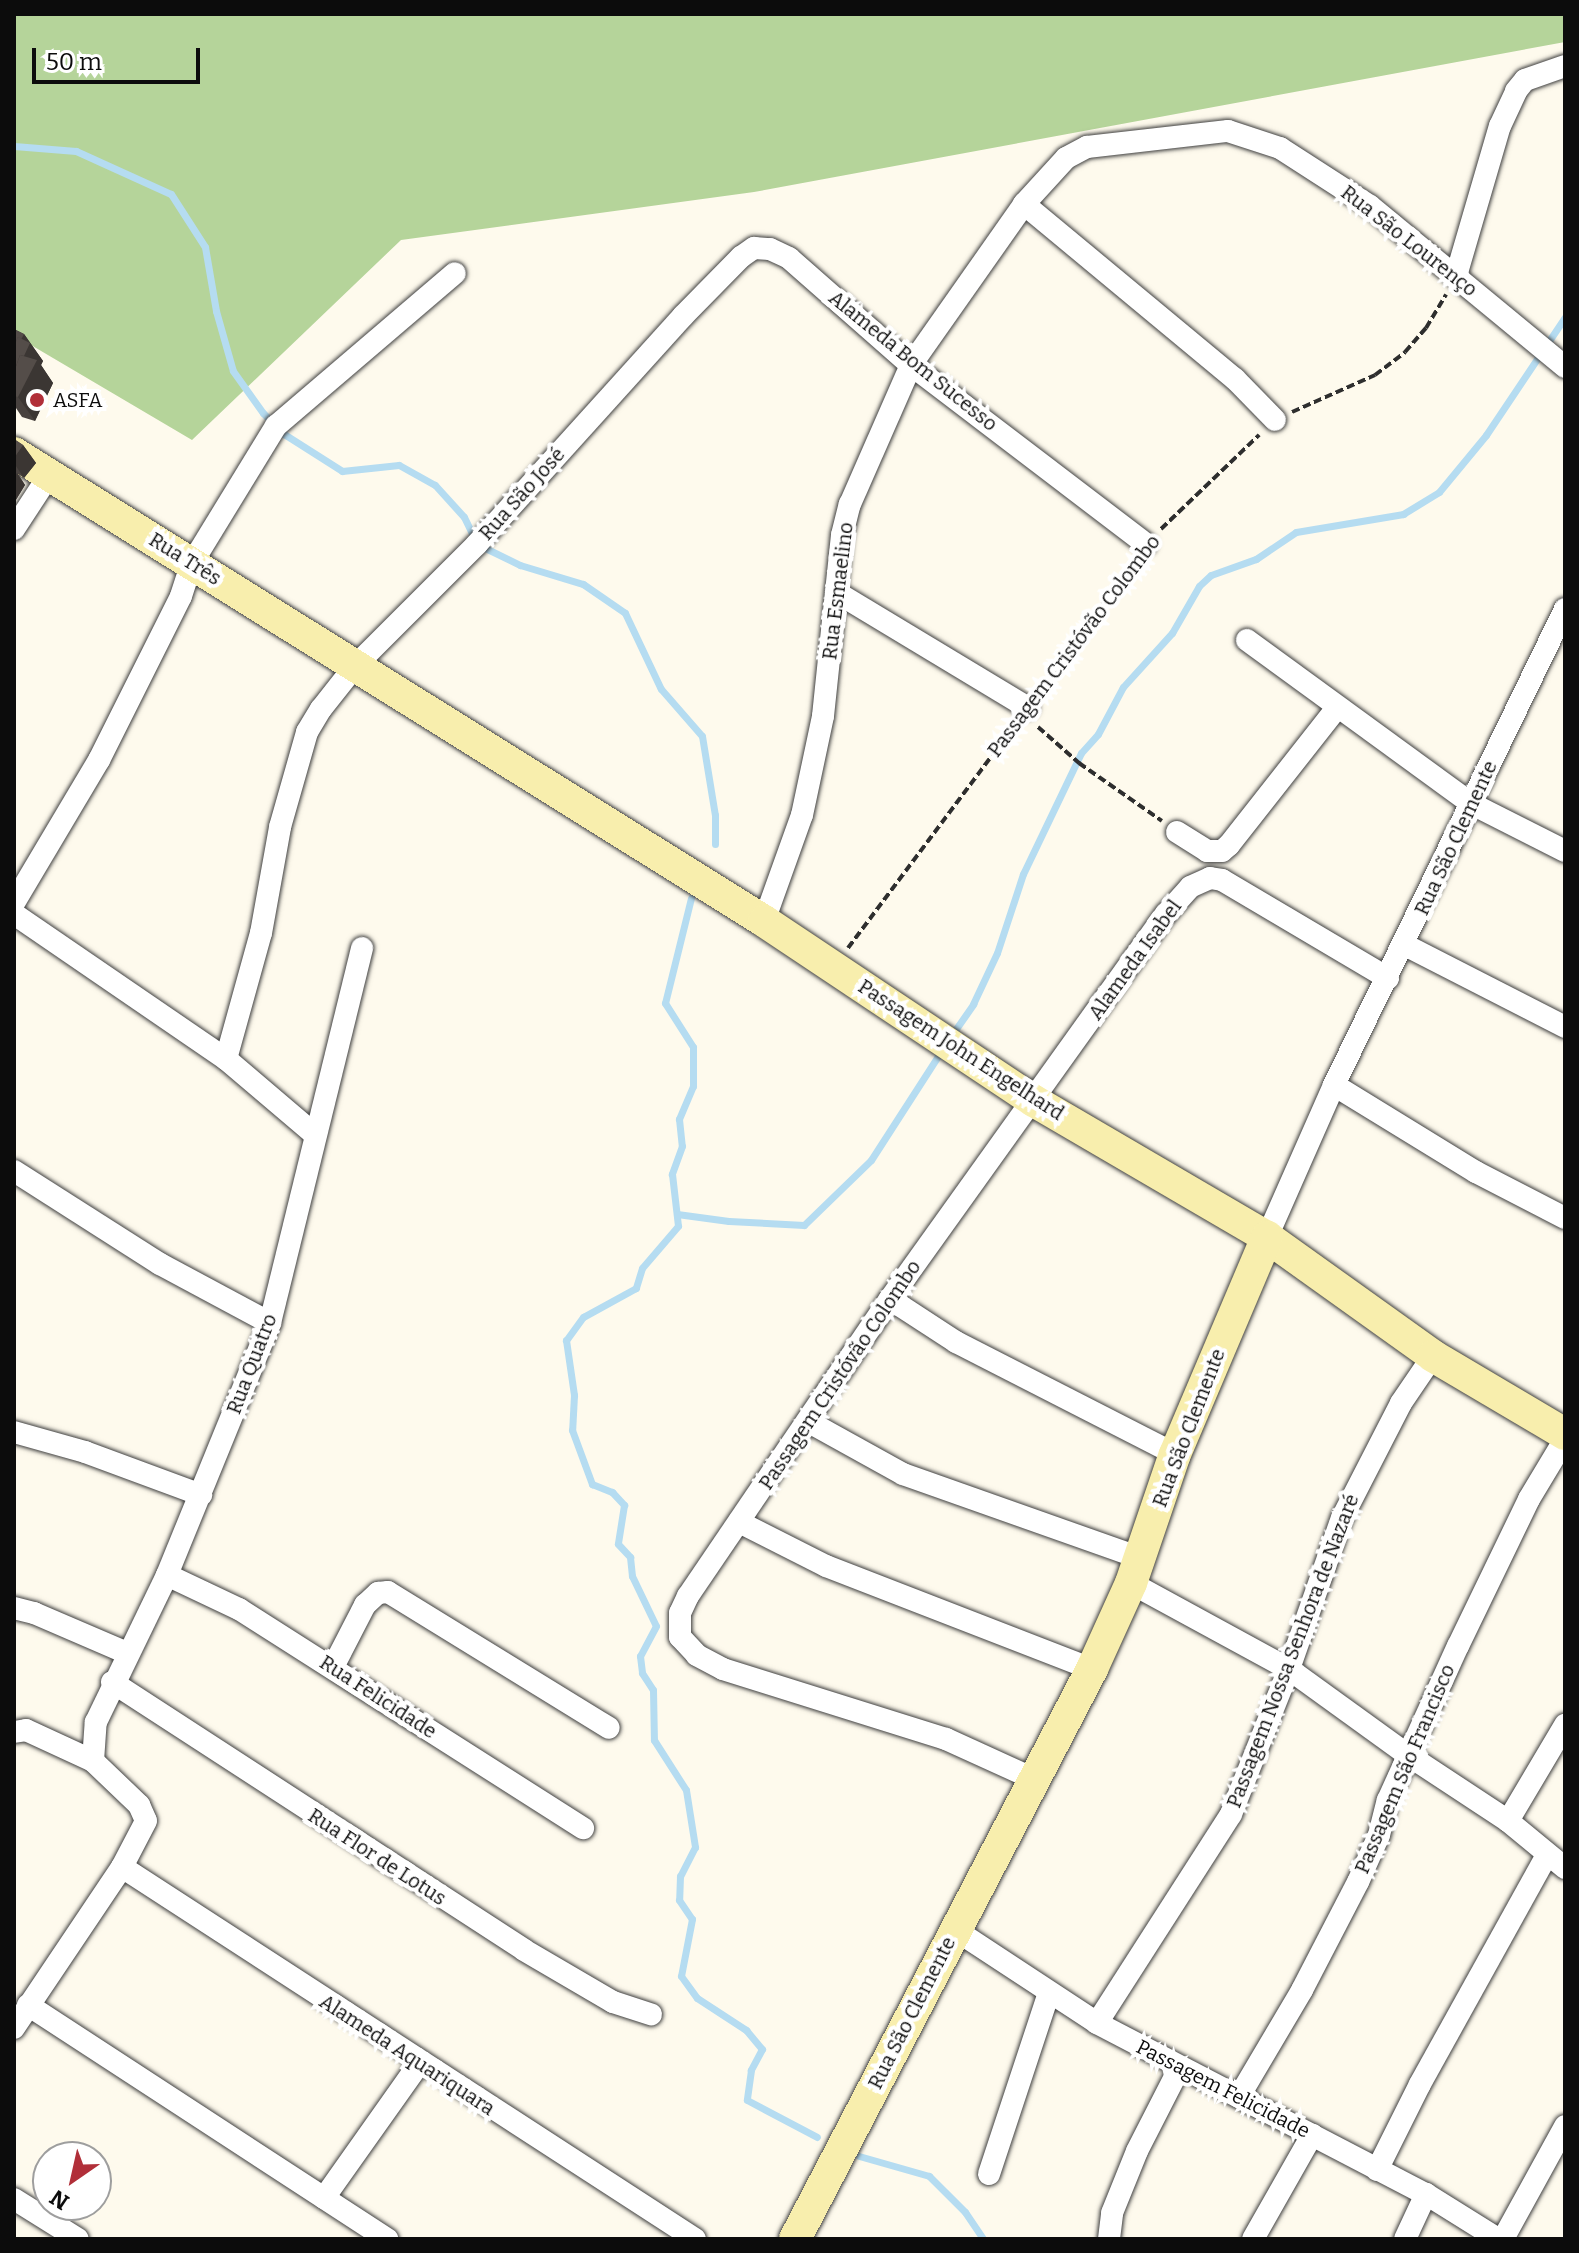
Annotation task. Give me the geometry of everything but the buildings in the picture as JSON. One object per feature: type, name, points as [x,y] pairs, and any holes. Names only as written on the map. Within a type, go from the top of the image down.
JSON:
[{"type":"main road","name":"Rua Três","points":[[14,453],[355,666]]},
{"type":"main road","name":"Passagem John Engelhard","points":[[355,666],[835,966],[1034,1101],[1267,1237],[1433,1356],[1565,1437]]},
{"type":"main road","name":"Rua São Clemente","points":[[795,2239],[1092,1669],[1136,1570],[1175,1454],[1267,1237]]},
{"type":"street","points":[[1456,276],[1500,126],[1516,91],[1525,80],[1565,66]]},
{"type":"street","name":"Rua São Lourenço","points":[[1024,204],[1066,158],[1087,147],[1228,131],[1280,148],[1370,206],[1560,363]]},
{"type":"street","points":[[1024,204],[1235,379],[1275,420]]},
{"type":"street","name":"Rua Esmaelino","points":[[764,921],[802,815],[823,716],[842,535],[850,504],[911,365],[1024,204]]},
{"type":"street","name":"Alameda Bom Sucesso","points":[[683,316],[741,257],[754,248],[770,249],[789,258],[911,365],[1146,544]]},
{"type":"street","points":[[14,903],[99,760],[181,596],[192,563],[276,426],[455,273]]},
{"type":"street","name":"Rua São José","points":[[226,1059],[261,933],[280,827],[307,732],[355,666],[477,544],[683,316]]},
{"type":"street","points":[[14,529],[50,474]]},
{"type":"street","points":[[836,592],[1025,711]]},
{"type":"street","name":"Rua São Clemente","points":[[1267,1237],[1334,1085],[1472,804],[1557,643],[1565,609]]},
{"type":"street","points":[[1247,640],[1472,804],[1565,851]]},
{"type":"street","points":[[1177,832],[1207,851],[1222,851],[1337,708]]},
{"type":"street","name":"Alameda Isabel","points":[[1034,1101],[1166,914],[1190,887],[1210,878],[1247,893],[1388,978]]},
{"type":"street","points":[[14,914],[226,1059],[314,1134]]},
{"type":"street","points":[[1405,945],[1565,1027]]},
{"type":"street","name":"Rua Quatro","points":[[93,1761],[96,1722],[112,1682],[167,1575],[270,1323],[362,948]]},
{"type":"street","points":[[1334,1085],[1476,1172],[1565,1218]]},
{"type":"street","name":"Passagem Cristóvão Colombo","points":[[1034,1101],[890,1299],[688,1596],[680,1613],[680,1637],[697,1655],[723,1669],[946,1739],[1036,1780]]},
{"type":"street","points":[[14,1171],[160,1264],[270,1323]]},
{"type":"street","points":[[890,1299],[956,1342],[1175,1454]]},
{"type":"street","name":"Passagem Nossa Senhora de Nazaré","points":[[1097,2023],[1231,1814],[1289,1669],[1342,1518],[1395,1414],[1433,1356]]},
{"type":"street","points":[[809,1422],[903,1474],[1136,1570],[1289,1669],[1408,1755],[1508,1821],[1556,1861],[1420,2084],[1377,2170]]},
{"type":"street","points":[[14,1432],[85,1452],[201,1495]]},
{"type":"street","name":"Passagem São Francisco","points":[[1240,2095],[1302,1990],[1358,1882],[1408,1755],[1529,1499],[1565,1437]]},
{"type":"street","points":[[739,1522],[826,1566],[1092,1669]]},
{"type":"street","name":"Rua Felicidade","points":[[167,1575],[239,1609],[583,1828]]},
{"type":"street","points":[[333,1667],[365,1605],[378,1593],[388,1592],[609,1728]]},
{"type":"street","points":[[14,1608],[34,1613],[127,1653]]},
{"type":"street","name":"Rua Flor de Lotus","points":[[112,1682],[524,1950],[613,2002],[651,2014]]},
{"type":"street","points":[[1508,1821],[1565,1725]]},
{"type":"street","points":[[14,1732],[26,1730],[93,1761],[144,1812],[142,1833],[122,1867],[14,2028]]},
{"type":"street","name":"Alameda Aquariquara","points":[[122,1867],[419,2064],[695,2239]]},
{"type":"street","name":"Passagem Felicidade","points":[[954,1929],[1097,2023],[1426,2194],[1500,2239]]},
{"type":"street","points":[[989,2174],[1049,1993]]},
{"type":"street","points":[[28,2005],[387,2239]]},
{"type":"street","points":[[324,2198],[419,2064]]},
{"type":"street","points":[[1109,2239],[1112,2213],[1137,2151],[1180,2067]]},
{"type":"street","points":[[1500,2239],[1565,2126]]},
{"type":"street","points":[[1253,2239],[1312,2135]]},
{"type":"street","points":[[1405,2239],[1426,2194]]},
{"type":"street","points":[[14,2199],[78,2239]]},
{"type":"path","name":"Passagem Cristóvão Colombo","points":[[835,966],[1146,544],[1275,420],[1375,375],[1405,352],[1426,328],[1456,276]]},
{"type":"path","points":[[1025,711],[1079,763],[1177,832]]},
{"type":"green space","points":[[14,14],[1565,14],[1565,42],[754,192],[401,240],[192,440],[14,335]]},
{"type":"waterway","points":[[14,146],[76,151],[171,194],[205,247],[216,311],[233,371],[263,413],[284,434],[342,471],[399,465],[435,485],[464,517],[477,544],[520,565],[583,584],[625,613],[661,689],[702,736],[715,815],[715,844]]},
{"type":"waterway","points":[[951,1036],[973,1004],[997,953],[1023,874],[1081,753],[1098,734],[1123,687],[1172,633],[1199,586],[1211,575],[1256,559],[1296,532],[1403,514],[1439,492],[1486,435],[1565,317]]},
{"type":"waterway","points":[[691,898],[665,1003],[693,1047],[693,1086],[679,1119],[682,1146],[672,1174],[678,1226],[642,1268],[636,1288],[583,1317],[566,1340],[574,1395],[572,1430],[592,1484],[612,1492],[624,1505],[618,1544],[630,1557],[632,1576],[656,1626],[640,1656],[642,1673],[653,1690],[654,1740],[686,1790],[695,1847],[680,1876],[679,1900],[692,1919],[681,1976],[697,1998],[746,2030],[762,2049],[751,2070],[747,2100],[817,2137]]},
{"type":"waterway","points":[[677,1214],[729,1221],[804,1225],[871,1160],[942,1050]]},
{"type":"waterway","points":[[859,2156],[929,2176],[965,2212],[983,2239]]},
{"type":"place","name":"ASFA","points":[[37,400]]}]
